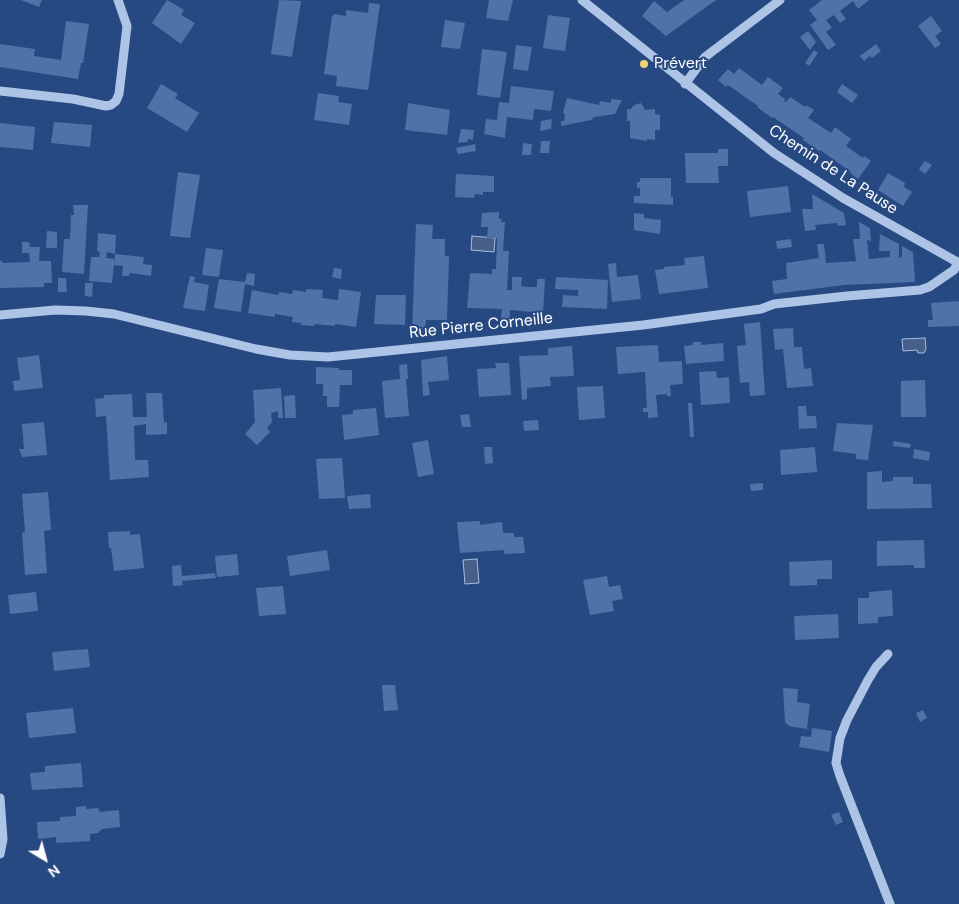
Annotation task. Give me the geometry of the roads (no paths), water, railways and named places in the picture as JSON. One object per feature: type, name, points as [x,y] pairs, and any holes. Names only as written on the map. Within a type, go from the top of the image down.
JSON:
[{"type":"street","points":[[0,92],[73,99],[106,106],[111,105],[116,101],[119,94],[126,26],[118,0]]},
{"type":"street","name":"Chemin de La Pause","points":[[582,0],[685,84],[774,153],[884,222],[958,263]]},
{"type":"street","points":[[685,84],[705,57],[769,3],[780,0]]},
{"type":"street","name":"Rue Pierre Corneille","points":[[0,315],[55,310],[95,312],[123,316],[256,349],[290,355],[328,357],[643,324],[761,309],[774,304],[920,290],[929,287],[954,270],[958,263]]},
{"type":"street","points":[[888,654],[876,667],[847,720],[840,738],[836,763],[890,904]]},
{"type":"street","points":[[0,798],[3,839],[0,854]]},
{"type":"water","points":[[472,236],[495,238],[494,252],[471,250]]},
{"type":"water","points":[[925,338],[926,349],[924,353],[918,353],[917,350],[903,351],[902,339]]},
{"type":"water","points":[[477,559],[479,583],[465,584],[463,560]]},
{"type":"place","name":"Prévert","points":[[644,64]]}]
